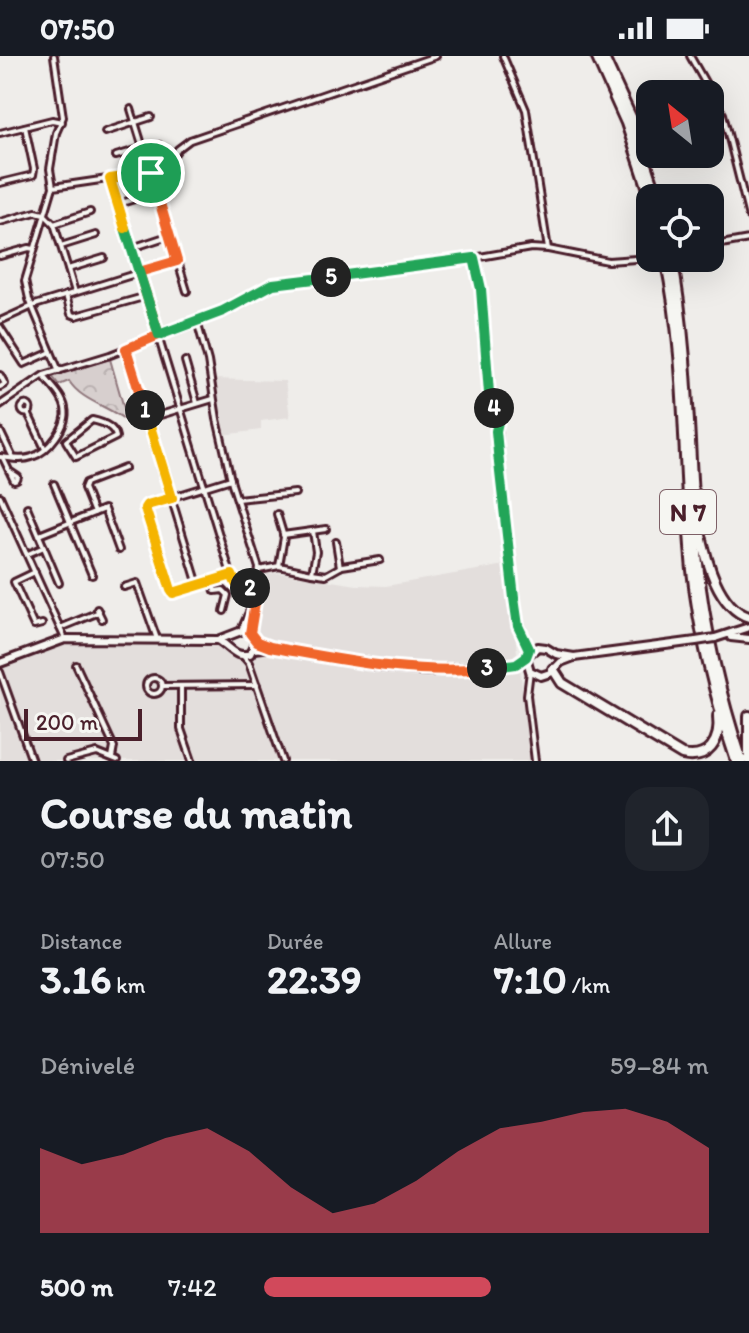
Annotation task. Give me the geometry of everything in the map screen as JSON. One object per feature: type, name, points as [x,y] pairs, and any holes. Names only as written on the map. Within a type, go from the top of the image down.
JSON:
[{"type":"highway","points":[[596,56],[626,123],[646,184]]},
{"type":"highway","points":[[603,56],[632,119],[653,184]]},
{"type":"highway","name":"N 7","points":[[667,272],[677,338],[694,588],[705,652],[736,761]]},
{"type":"highway","name":"N 7","points":[[674,272],[683,337],[698,565],[707,630],[742,761]]},
{"type":"highway","points":[[694,502],[710,569],[732,607],[749,617]]},
{"type":"highway","points":[[548,672],[690,757],[705,754],[715,742],[719,727],[717,700]]},
{"type":"highway","points":[[548,672],[685,761]]},
{"type":"highway","points":[[749,716],[749,761]]},
{"type":"main road","points":[[218,640],[230,646],[235,653],[270,647],[400,669],[443,671],[516,664],[538,647],[574,657],[727,636],[749,627],[749,638],[727,636]]},
{"type":"main road","points":[[0,663],[65,639],[218,640],[241,630],[250,633],[250,650]]},
{"type":"main road","points":[[230,646],[231,636]]},
{"type":"main road","points":[[548,672],[552,653]]},
{"type":"main road","points":[[527,655],[529,670]]},
{"type":"main road","points":[[502,666],[548,672],[574,657]]},
{"type":"street","points":[[54,56],[62,97],[62,122],[56,133],[50,169],[53,187],[25,277],[32,306],[59,371]]},
{"type":"street","points":[[53,187],[164,170],[178,149],[190,140],[436,56]]},
{"type":"street","points":[[503,56],[526,110],[548,249]]},
{"type":"street","points":[[690,56],[723,114],[749,217]]},
{"type":"street","points":[[131,109],[187,291]]},
{"type":"street","points":[[105,132],[151,117]]},
{"type":"street","points":[[0,133],[52,120],[62,122]]},
{"type":"street","points":[[0,183],[33,175],[25,127]]},
{"type":"street","points":[[116,156],[159,145]]},
{"type":"street","points":[[110,179],[232,575],[236,584],[257,590]]},
{"type":"street","points":[[118,204],[151,194]]},
{"type":"street","points":[[0,222],[36,212],[46,216],[54,224],[75,292]]},
{"type":"street","points":[[54,224],[90,212]]},
{"type":"street","points":[[61,246],[96,235]]},
{"type":"street","points":[[132,248],[165,237]]},
{"type":"street","points":[[724,243],[749,239]]},
{"type":"street","points":[[0,405],[44,375],[126,349],[223,311],[273,284],[531,248],[608,261],[636,259]]},
{"type":"street","points":[[0,256],[34,249]]},
{"type":"street","points":[[68,269],[104,258]]},
{"type":"street","points":[[474,258],[481,289],[489,393],[498,416],[499,463],[514,598],[527,655]]},
{"type":"street","points":[[51,352],[24,364],[0,325],[32,306],[177,261]]},
{"type":"street","points":[[66,295],[74,316],[147,296]]},
{"type":"street","points":[[197,321],[231,479],[259,570],[250,633]]},
{"type":"street","points":[[126,349],[198,585]]},
{"type":"street","points":[[185,361],[197,403]]},
{"type":"street","points":[[0,375],[5,384],[0,387]]},
{"type":"street","points":[[1,457],[32,457],[45,449],[60,429],[65,419],[65,405],[44,375]]},
{"type":"street","points":[[147,419],[213,399]]},
{"type":"street","points":[[28,413],[45,449]]},
{"type":"street","points":[[60,429],[66,441],[76,457],[113,439],[116,434],[103,422],[92,420],[66,441]]},
{"type":"street","points":[[0,431],[2,441],[13,458]]},
{"type":"street","points":[[1,457],[9,471]]},
{"type":"street","points":[[94,513],[84,488],[86,483],[125,468]]},
{"type":"street","points":[[231,479],[145,508],[173,593],[232,575]]},
{"type":"street","points":[[54,484],[92,575]]},
{"type":"street","points":[[237,499],[295,493]]},
{"type":"street","points":[[0,496],[65,639]]},
{"type":"street","points":[[27,507],[59,583]]},
{"type":"street","points":[[39,535],[104,509],[119,550]]},
{"type":"street","points":[[277,514],[283,535],[279,566]]},
{"type":"street","points":[[283,535],[326,529]]},
{"type":"street","points":[[312,573],[316,552],[313,531]]},
{"type":"street","points":[[336,542],[340,567]]},
{"type":"street","points":[[27,554],[44,547]]},
{"type":"street","points":[[259,570],[279,566],[329,574],[340,567],[380,560]]},
{"type":"street","points":[[35,572],[14,582],[34,626],[42,624]]},
{"type":"street","points":[[211,581],[212,592],[223,590],[228,595],[224,611]]},
{"type":"street","points":[[124,587],[137,583],[157,639]]},
{"type":"street","points":[[241,630],[254,601]]},
{"type":"street","points":[[60,628],[98,611],[102,619]]},
{"type":"street","points":[[523,636],[538,647]]},
{"type":"street","points":[[250,650],[249,663],[283,761]]},
{"type":"street","points":[[66,761],[89,753],[115,759],[114,747],[76,665]]},
{"type":"street","points":[[529,670],[527,691],[535,761]]},
{"type":"street","points":[[0,672],[32,761]]},
{"type":"street","points":[[527,691],[534,681],[548,672]]},
{"type":"street","points":[[162,686],[161,691],[154,695],[149,693],[146,686],[148,681],[155,678],[162,686],[257,685]]},
{"type":"street","points":[[181,686],[181,729],[192,761]]},
{"type":"shaded area","points":[[212,379],[285,381],[290,417],[261,421],[261,430],[223,435]]},
{"type":"shaded area","points":[[511,564],[518,626],[515,632],[517,653],[498,669],[520,669],[531,761],[0,761],[0,665],[63,642],[215,642],[226,646],[244,662],[253,659],[259,650],[259,636],[253,626],[263,574],[279,573],[357,585],[386,586]]},
{"type":"green space","points":[[110,359],[128,422],[88,399],[69,381],[59,385],[52,376]]},
{"type":"route","points":[[151,173],[110,179],[140,276],[159,335],[223,311],[273,284],[474,258],[481,289],[489,393],[498,416],[496,431],[514,598],[518,626],[529,649],[522,661],[502,666],[427,671],[384,667],[270,647],[255,641],[250,633],[257,590],[236,584],[232,575],[173,593],[145,508],[172,498],[126,349],[159,335],[147,296],[139,272],[177,261],[151,173]]}]
